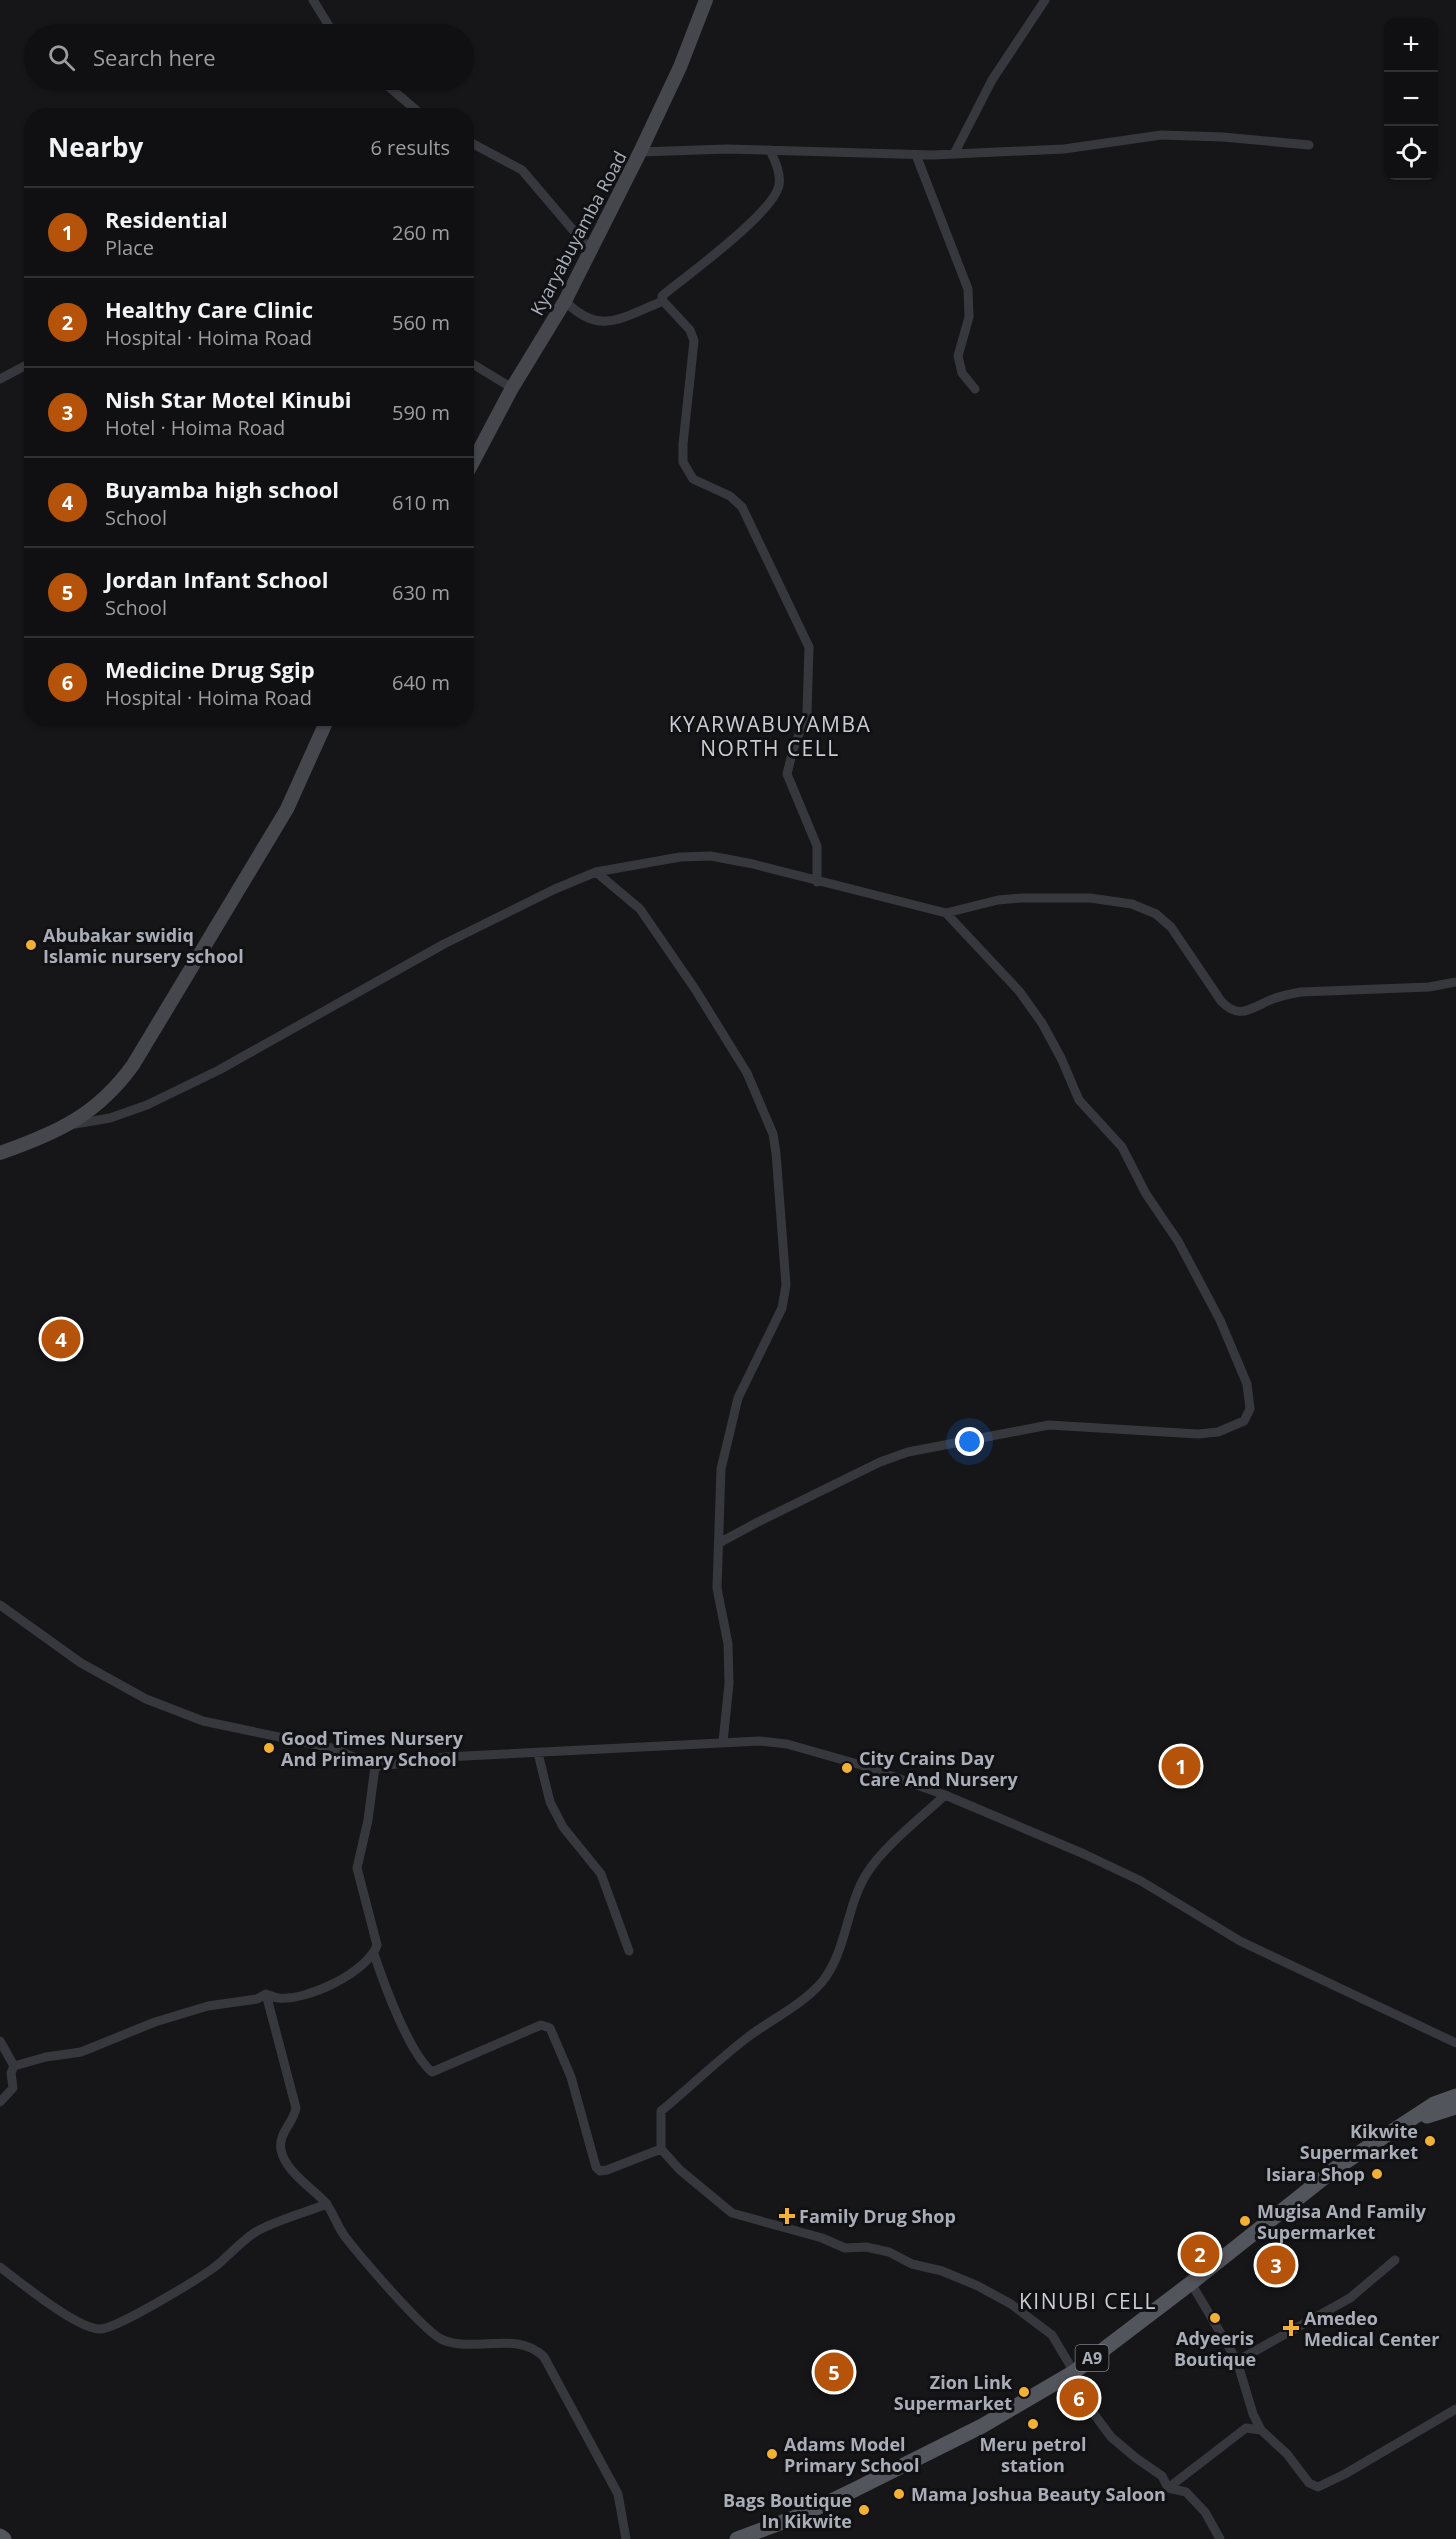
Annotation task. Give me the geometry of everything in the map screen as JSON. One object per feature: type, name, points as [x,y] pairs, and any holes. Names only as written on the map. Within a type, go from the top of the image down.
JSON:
[{"type":"main road","points":[[1412,2120],[1434,2104],[1456,2096]]},
{"type":"main road","name":"A9","points":[[736,2539],[804,2514],[854,2490],[982,2426],[1070,2374],[1191,2283],[1336,2168],[1412,2120],[1456,2107]]},
{"type":"main road","points":[[0,2536],[4,2539]]},
{"type":"street","points":[[313,0],[328,24]]},
{"type":"street","name":"Kyaryabuyamba Road","points":[[474,460],[512,388],[565,301],[680,67],[706,0]]},
{"type":"street","points":[[954,154],[992,80],[1045,0]]},
{"type":"street","points":[[393,90],[414,108]]},
{"type":"street","points":[[640,152],[727,149],[916,155],[954,154],[1064,149],[1161,135],[1223,137],[1308,145]]},
{"type":"street","points":[[474,144],[522,170],[590,250]]},
{"type":"street","points":[[770,150],[777,165],[779,184],[769,203],[720,251],[662,296],[663,301],[690,330],[694,341],[682,444],[686,468],[699,483],[738,502],[809,647],[807,713],[787,774],[817,846],[817,882]]},
{"type":"street","points":[[916,155],[968,288],[969,317],[958,356],[958,365],[975,389]]},
{"type":"street","points":[[565,301],[578,314],[597,322],[621,318],[663,301]]},
{"type":"street","points":[[474,365],[512,388]]},
{"type":"street","points":[[0,379],[24,366]]},
{"type":"street","points":[[62,1128],[91,1110],[116,1088],[133,1065],[287,810],[324,726]]},
{"type":"street","points":[[0,1153],[62,1128],[81,1122],[110,1118],[147,1105],[219,1070],[444,944],[545,893],[596,872],[680,857],[711,856],[753,864],[946,913],[998,900],[1022,898],[1090,898],[1132,904],[1156,914],[1171,927],[1221,1001],[1229,1010],[1238,1012],[1250,1010],[1286,994],[1429,987],[1456,982]]},
{"type":"street","points":[[596,872],[640,909],[695,989],[747,1073],[773,1134],[786,1286],[782,1308],[738,1398],[721,1469],[717,1588],[728,1644],[729,1683],[723,1742]]},
{"type":"street","points":[[719,1543],[756,1522],[880,1462],[909,1452],[1049,1425],[1198,1434],[1218,1432],[1244,1421],[1250,1409],[1247,1384],[1210,1300],[1178,1241],[1146,1194],[1122,1147],[1079,1100],[1042,1023],[1019,991],[946,913]]},
{"type":"street","points":[[0,1605],[81,1663],[146,1699],[203,1721],[336,1749],[375,1767],[446,1757],[760,1741],[787,1744],[861,1765],[945,1795],[1141,1881],[1240,1941],[1456,2043]]},
{"type":"street","points":[[538,1753],[550,1802],[563,1827],[601,1874],[629,1951]]},
{"type":"street","points":[[14,2066],[46,2057],[81,2052],[155,2022],[208,2007],[257,1999],[266,1994],[279,1998],[300,1996],[339,1981],[363,1966],[374,1954],[377,1944],[357,1868],[368,1820],[375,1767]]},
{"type":"street","points":[[945,1795],[867,1872],[853,1900],[842,1942],[831,1968],[822,1981],[808,1996],[747,2038],[661,2111],[661,2149],[680,2170],[732,2213],[822,2238],[845,2248],[866,2247],[889,2252],[912,2264],[942,2271],[978,2286],[1011,2304],[1052,2335],[1070,2374],[1111,2437],[1162,2476],[1168,2488]]},
{"type":"street","points":[[374,1954],[387,1993],[417,2054],[425,2067],[432,2072],[541,2025],[550,2028],[571,2077],[596,2167],[600,2171],[607,2170],[661,2149]]},
{"type":"street","points":[[266,1994],[296,2108],[295,2116],[285,2127],[281,2150],[290,2167],[327,2204],[344,2236],[398,2298],[440,2339],[451,2343],[517,2344],[538,2351],[544,2357],[618,2494],[626,2539]]},
{"type":"street","points":[[0,2041],[14,2066]]},
{"type":"street","points":[[0,2102],[13,2088],[11,2073],[14,2066]]},
{"type":"street","points":[[0,2267],[40,2298],[99,2330],[134,2315],[214,2267],[256,2232],[327,2204]]},
{"type":"street","points":[[1238,2361],[1350,2298],[1395,2260]]},
{"type":"street","points":[[1191,2283],[1238,2361],[1252,2415],[1261,2430],[1287,2454],[1309,2483],[1318,2487],[1345,2474],[1456,2409]]},
{"type":"street","points":[[1168,2488],[1246,2428],[1261,2430]]},
{"type":"street","points":[[1168,2488],[1186,2492],[1205,2512],[1220,2539]]},
{"type":"place","name":"Abubakar swidiq Islamic nursery school","points":[[31,945]]},
{"type":"place","name":"Buyamba high school","points":[[61,1339]]},
{"type":"place","name":"Good Times Nursery And Primary School","points":[[269,1748]]},
{"type":"place","name":"Residential","points":[[1181,1766]]},
{"type":"place","name":"City Crains Day Care And Nursery","points":[[847,1768]]},
{"type":"place","name":"Kikwite Supermarket","points":[[1430,2141]]},
{"type":"place","name":"Isiara Shop","points":[[1377,2174]]},
{"type":"place","name":"Family Drug Shop","points":[[787,2216]]},
{"type":"place","name":"Mugisa And Family Supermarket","points":[[1245,2221]]},
{"type":"place","name":"Healthy Care Clinic","points":[[1200,2254]]},
{"type":"place","name":"Nish Star Motel Kinubi","points":[[1276,2265]]},
{"type":"place","name":"Adyeeris Boutique","points":[[1215,2318]]},
{"type":"place","name":"Amedeo Medical Center","points":[[1291,2328]]},
{"type":"place","name":"Jordan Infant School","points":[[834,2372]]},
{"type":"place","name":"Zion Link Supermarket","points":[[1024,2392]]},
{"type":"place","name":"Medicine Drug Sgip","points":[[1079,2398]]},
{"type":"place","name":"Meru petrol station","points":[[1033,2424]]},
{"type":"place","name":"Adams Model Primary School","points":[[772,2454]]},
{"type":"place","name":"Mama Joshua Beauty Saloon","points":[[899,2494]]},
{"type":"place","name":"Bags Boutique In Kikwite","points":[[864,2510]]},
{"type":"district","name":"KYARWABUYAMBA NORTH CELL","points":[[770,736]]},
{"type":"district","name":"KINUBI CELL","points":[[1088,2301]]}]
